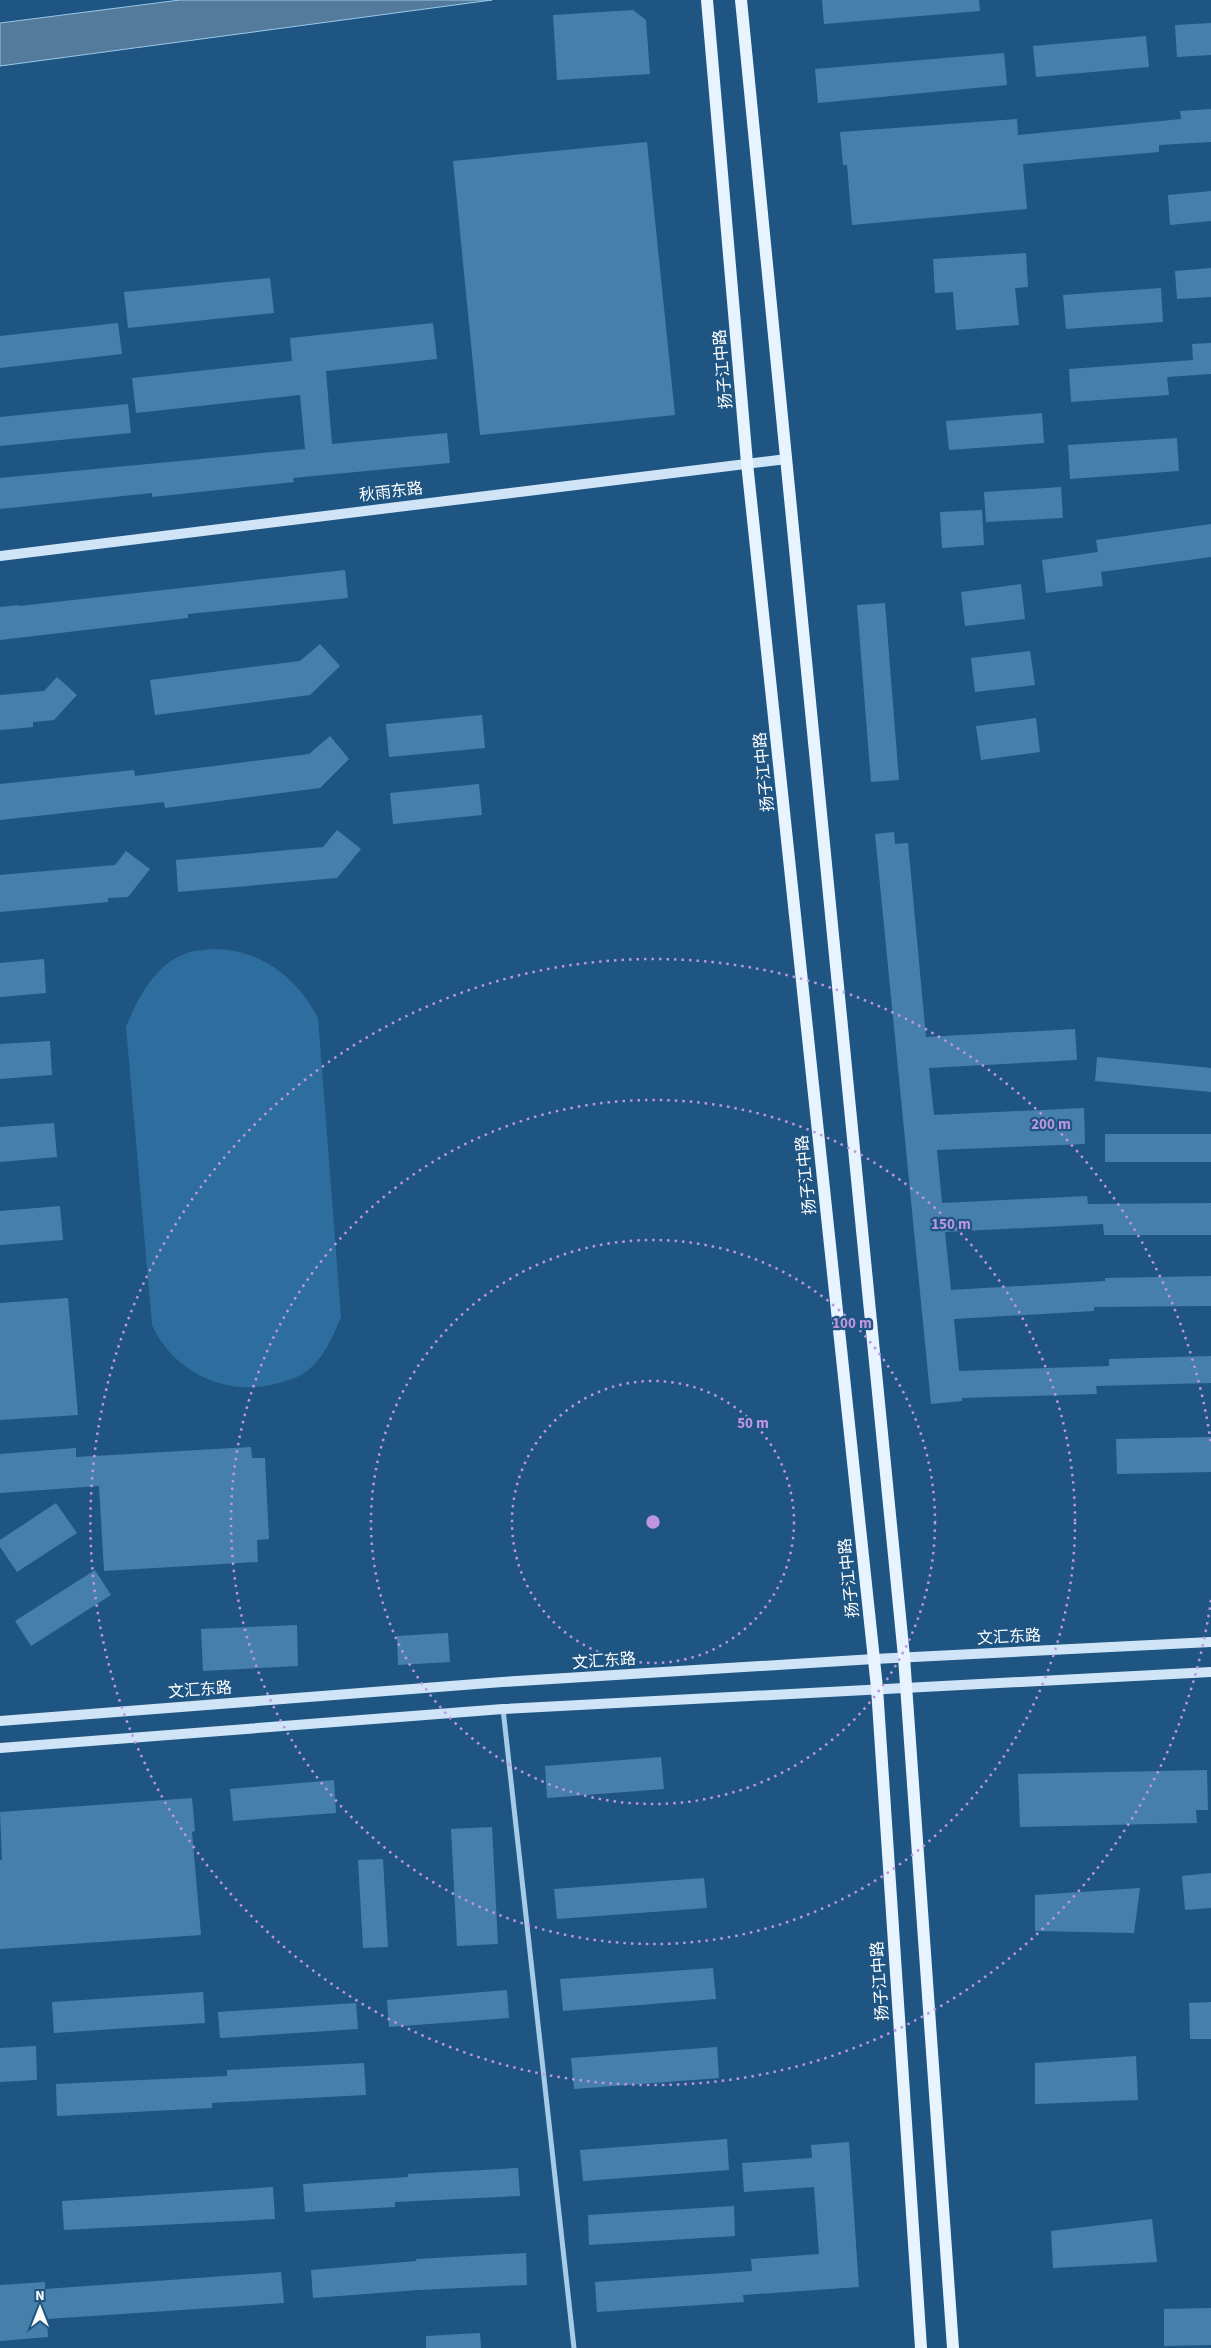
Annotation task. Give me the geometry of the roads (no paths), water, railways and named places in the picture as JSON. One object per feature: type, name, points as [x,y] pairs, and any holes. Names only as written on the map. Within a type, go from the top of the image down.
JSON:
[{"type":"main road","name":"扬子江中路","points":[[707,0],[747,463],[877,1688],[921,2348]]},
{"type":"main road","points":[[741,0],[904,1657],[953,2348]]},
{"type":"main road","name":"秋雨东路","points":[[0,556],[787,459]]},
{"type":"main road","name":"文汇东路","points":[[0,1721],[502,1682],[904,1657],[1211,1642]]},
{"type":"main road","points":[[0,1748],[503,1709],[1211,1672]]},
{"type":"street","points":[[503,1709],[574,2348]]}]
